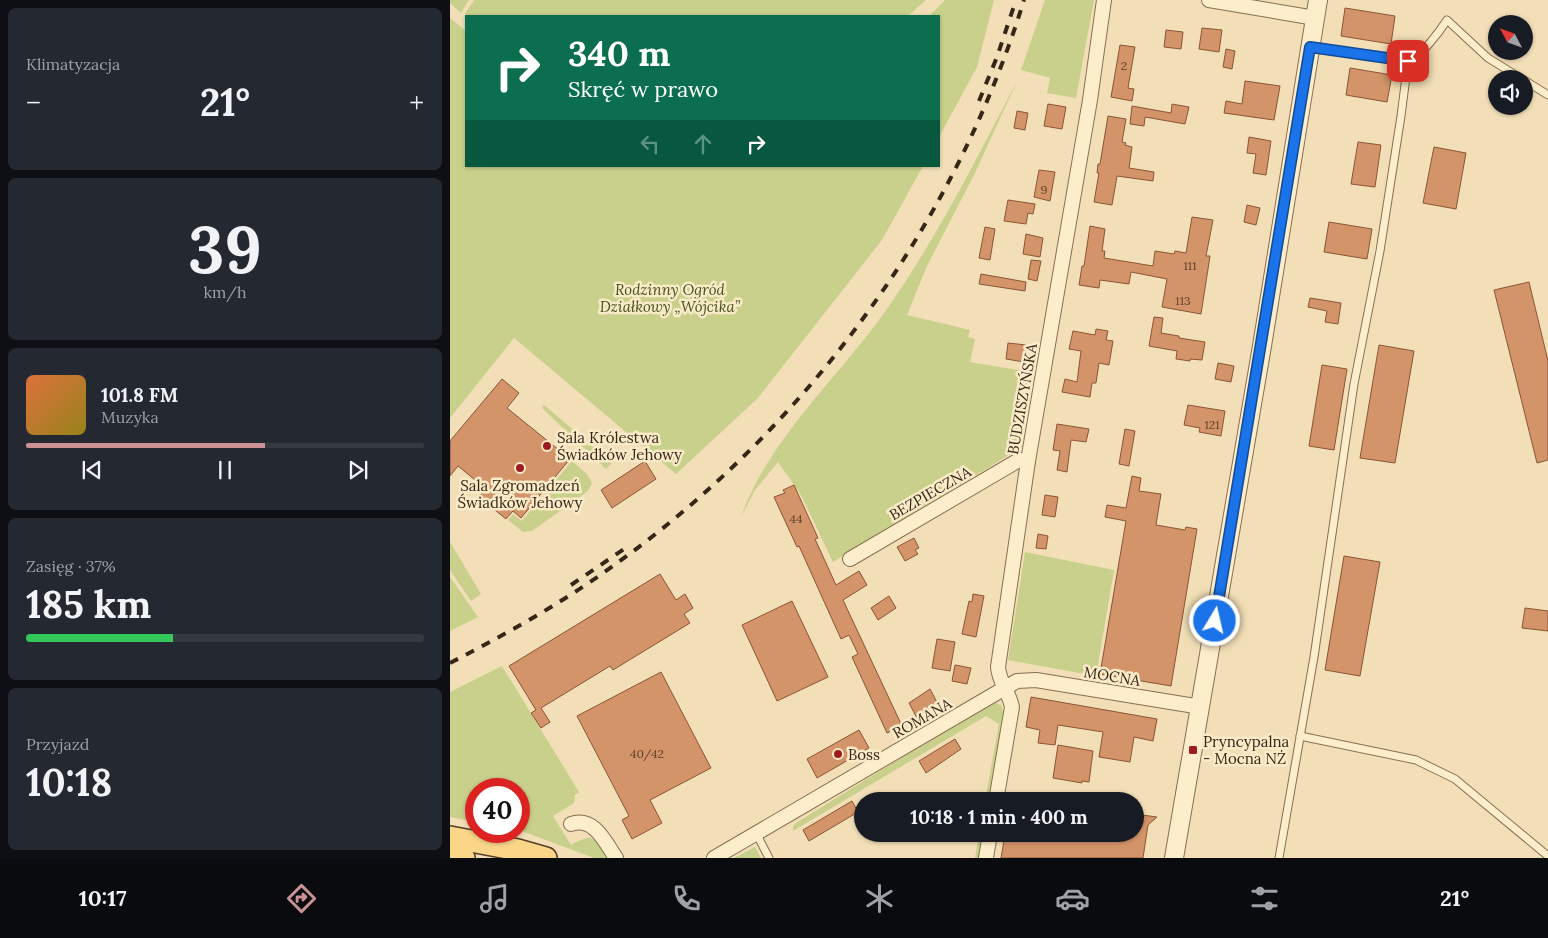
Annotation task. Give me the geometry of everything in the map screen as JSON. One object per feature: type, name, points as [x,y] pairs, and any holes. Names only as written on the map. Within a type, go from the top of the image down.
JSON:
[{"type":"main road","points":[[450,838],[518,850],[546,858]]},
{"type":"main road","points":[[450,855],[464,858]]},
{"type":"street","name":"BUDZISZYŃSKA","points":[[998,792],[1012,707],[1011,685],[998,678],[998,667],[1028,461],[1090,100],[1104,0]]},
{"type":"street","points":[[1209,0],[1315,18]]},
{"type":"street","points":[[1174,858],[1201,707],[1318,0]]},
{"type":"street","name":"BEZPIECZNA","points":[[850,559],[1019,460],[1028,461]]},
{"type":"street","name":"MOCNA","points":[[1011,685],[1036,680],[1201,707]]},
{"type":"street","name":"ROMANA","points":[[714,858],[1011,685]]},
{"type":"street","points":[[571,824],[584,822],[591,826],[602,836],[616,858]]},
{"type":"street","points":[[986,858],[989,842]]},
{"type":"lane","points":[[1310,47],[1408,61],[1413,60],[1422,52],[1447,20],[1488,58],[1508,70]]},
{"type":"lane","points":[[1279,858],[1314,657],[1354,384],[1380,251],[1402,116],[1408,61]]},
{"type":"lane","points":[[1533,85],[1548,95]]},
{"type":"lane","points":[[1300,736],[1416,760],[1455,779],[1548,856]]},
{"type":"lane","points":[[756,833],[769,858]]},
{"type":"green space","points":[[450,0],[469,0],[461,13],[450,3]]},
{"type":"green space","points":[[474,0],[926,0],[909,15],[465,14]]},
{"type":"green space","points":[[945,0],[994,0],[977,67],[940,135],[940,15],[930,15]]},
{"type":"green space","points":[[1045,0],[1094,0],[1076,98],[1047,93],[1050,78],[1021,70]]},
{"type":"green space","name":"Rodzinny Ogród Działkowy „Wójcika”","points":[[450,18],[465,30],[465,167],[922,167],[882,240],[757,399],[676,474],[514,338],[450,418]]},
{"type":"green space","points":[[1018,79],[975,173],[927,266],[907,315],[970,330],[968,337],[975,339],[970,362],[1030,372],[1017,450],[833,562],[801,495],[778,462],[755,490],[741,517],[753,489],[768,462],[786,436],[884,313],[921,257],[955,198]]},
{"type":"green space","points":[[544,405],[612,463],[606,469],[542,408]]},
{"type":"green space","points":[[572,461],[587,474],[592,483],[588,491],[532,531],[523,532],[508,520],[513,514],[522,521]]},
{"type":"green space","points":[[450,542],[481,594],[471,601],[450,570]]},
{"type":"green space","points":[[1025,552],[1114,570],[1096,676],[1008,660]]},
{"type":"green space","points":[[450,577],[478,617],[450,631]]},
{"type":"green space","points":[[502,666],[579,792],[574,796],[574,803],[553,816],[571,845],[585,839],[594,839],[611,858],[594,858],[530,834],[530,778],[465,778],[465,820],[450,817],[450,692]]},
{"type":"green space","points":[[996,703],[1001,705],[1004,716],[991,792],[987,792],[999,724],[986,716],[858,792],[854,792],[854,795],[793,831],[793,826],[796,823],[986,705]]},
{"type":"green space","points":[[978,842],[983,842],[980,858],[975,858]]},
{"type":"green space","points":[[755,847],[761,858],[734,858]]},
{"type":"building","points":[[1345,8],[1395,16],[1391,44],[1341,36]]},
{"type":"building","points":[[1202,28],[1222,30],[1219,52],[1199,49]]},
{"type":"building","points":[[1166,30],[1183,32],[1181,49],[1164,47]]},
{"type":"building","points":[[1120,45],[1135,47],[1128,88],[1134,89],[1132,101],[1111,97]]},
{"type":"building","points":[[1226,49],[1235,51],[1232,69],[1223,67]]},
{"type":"building","points":[[1350,68],[1392,75],[1387,102],[1346,95]]},
{"type":"building","points":[[1245,81],[1280,86],[1274,120],[1224,113],[1226,101],[1242,104]]},
{"type":"building","points":[[1048,104],[1066,107],[1062,129],[1044,126]]},
{"type":"building","points":[[1172,104],[1189,107],[1185,124],[1145,117],[1144,126],[1130,124],[1132,106],[1171,113]]},
{"type":"building","points":[[1017,111],[1028,113],[1025,130],[1014,128]]},
{"type":"building","points":[[1108,116],[1126,119],[1122,142],[1132,147],[1129,168],[1154,172],[1153,181],[1117,176],[1112,205],[1094,202],[1099,173],[1097,173],[1098,164],[1100,164]]},
{"type":"building","points":[[1249,137],[1271,141],[1266,175],[1253,173],[1256,154],[1247,153]]},
{"type":"building","points":[[1358,142],[1381,145],[1375,187],[1351,184]]},
{"type":"building","points":[[1434,147],[1466,153],[1456,209],[1423,203]]},
{"type":"building","points":[[1039,170],[1055,172],[1050,201],[1034,197]]},
{"type":"building","points":[[1008,200],[1035,204],[1033,214],[1028,213],[1026,224],[1004,221]]},
{"type":"building","points":[[1247,205],[1260,208],[1256,225],[1244,222]]},
{"type":"building","points":[[1192,217],[1213,220],[1206,256],[1210,256],[1201,314],[1162,307],[1167,279],[1131,272],[1129,284],[1100,280],[1099,288],[1079,285],[1090,226],[1105,229],[1102,251],[1105,251],[1104,258],[1153,266],[1155,251],[1174,254],[1175,251],[1186,253]]},
{"type":"building","points":[[1329,222],[1372,229],[1367,259],[1324,252]]},
{"type":"building","points":[[985,227],[995,229],[990,260],[979,258]]},
{"type":"building","points":[[1026,234],[1043,238],[1040,257],[1023,254]]},
{"type":"building","points":[[1031,260],[1041,261],[1037,281],[1028,279]]},
{"type":"building","points":[[981,274],[1026,282],[1025,291],[979,284]]},
{"type":"building","points":[[1529,282],[1548,361],[1548,460],[1537,463],[1494,290]]},
{"type":"building","points":[[1310,298],[1341,303],[1338,324],[1325,322],[1327,311],[1308,307]]},
{"type":"building","points":[[1154,317],[1163,318],[1161,333],[1205,342],[1202,360],[1176,359],[1177,351],[1149,346]]},
{"type":"building","points":[[1096,329],[1108,331],[1106,340],[1113,341],[1109,365],[1099,363],[1096,383],[1092,383],[1090,397],[1062,392],[1065,379],[1077,382],[1081,351],[1069,349],[1073,331],[1095,335]]},
{"type":"building","points":[[1008,343],[1026,345],[1024,362],[1006,359]]},
{"type":"building","points":[[1379,345],[1414,351],[1395,463],[1360,458]]},
{"type":"building","points":[[1218,363],[1234,366],[1231,382],[1215,379]]},
{"type":"building","points":[[1322,365],[1347,369],[1334,450],[1309,446]]},
{"type":"building","name":"Sala Zgromadzeń Świadków Jehowy","points":[[502,379],[519,393],[507,408],[570,459],[521,518],[513,511],[506,519],[479,497],[486,489],[458,466],[450,476],[450,441]]},
{"type":"building","points":[[1188,405],[1225,411],[1221,436],[1199,432],[1200,428],[1184,425]]},
{"type":"building","points":[[1057,424],[1089,429],[1086,442],[1071,440],[1067,472],[1057,470],[1060,451],[1053,450]]},
{"type":"building","points":[[1125,429],[1135,431],[1129,466],[1119,464]]},
{"type":"building","points":[[645,461],[656,479],[612,508],[601,490]]},
{"type":"building","points":[[1132,476],[1141,478],[1139,491],[1161,494],[1156,525],[1185,530],[1186,527],[1197,529],[1171,686],[1100,674],[1126,521],[1105,517],[1107,505],[1126,508]]},
{"type":"building","points":[[794,485],[818,538],[815,539],[836,585],[859,571],[867,585],[843,600],[902,726],[887,733],[852,657],[858,654],[849,635],[841,639],[799,546],[797,547],[774,497],[785,493],[783,490]]},
{"type":"building","points":[[1045,495],[1058,497],[1055,517],[1042,515]]},
{"type":"building","points":[[1038,534],[1048,536],[1046,549],[1036,548]]},
{"type":"building","points":[[914,538],[919,548],[915,550],[918,554],[905,561],[897,547]]},
{"type":"building","points":[[1344,556],[1380,562],[1360,676],[1325,670]]},
{"type":"building","points":[[660,574],[676,600],[685,594],[693,608],[684,614],[690,623],[613,670],[610,666],[541,708],[550,722],[541,728],[531,713],[536,710],[509,666]]},
{"type":"building","points":[[973,594],[984,596],[976,637],[962,634],[969,601],[972,602]]},
{"type":"building","points":[[889,596],[896,608],[878,620],[871,608]]},
{"type":"building","points":[[792,601],[828,677],[777,701],[742,625]]},
{"type":"building","points":[[1525,608],[1548,611],[1548,631],[1522,628]]},
{"type":"building","points":[[937,639],[955,642],[950,671],[932,668]]},
{"type":"building","points":[[955,665],[971,668],[967,684],[952,681]]},
{"type":"building","points":[[661,672],[711,768],[650,800],[662,823],[632,839],[622,820],[629,816],[577,716]]},
{"type":"building","points":[[930,689],[941,710],[919,722],[909,703]]},
{"type":"building","points":[[1031,697],[1157,719],[1153,741],[1134,737],[1130,762],[1099,757],[1103,732],[1058,725],[1055,745],[1038,743],[1040,730],[1026,727]]},
{"type":"building","name":"Boss","points":[[859,730],[869,748],[817,778],[807,759]]},
{"type":"building","points":[[955,739],[961,749],[926,773],[919,761]]},
{"type":"building","points":[[1058,745],[1093,751],[1089,782],[1082,781],[1082,783],[1053,778]]},
{"type":"building","points":[[852,801],[854,805],[854,814],[809,841],[803,830]]},
{"type":"building","points":[[1144,815],[1157,817],[1148,825],[1143,858],[1001,858],[1004,842],[1144,842]]},
{"type":"railway","points":[[979,101],[997,57],[1016,0]]},
{"type":"railway","points":[[450,663],[533,618],[613,566],[683,511],[749,451],[809,386],[865,316],[914,242],[957,165],[994,84],[1024,0]]},
{"type":"railway","points":[[571,585],[627,547]]},
{"type":"place","name":"Sala Królestwa Świadków Jehowy","points":[[547,446]]},
{"type":"place","name":"Sala Zgromadzeń Świadków Jehowy","points":[[520,468]]},
{"type":"place","name":"Pryncypalna - Mocna NŻ","points":[[1193,750]]},
{"type":"place","name":"Boss","points":[[838,754]]},
{"type":"route","points":[[1215,621],[1310,47],[1408,61]]}]
